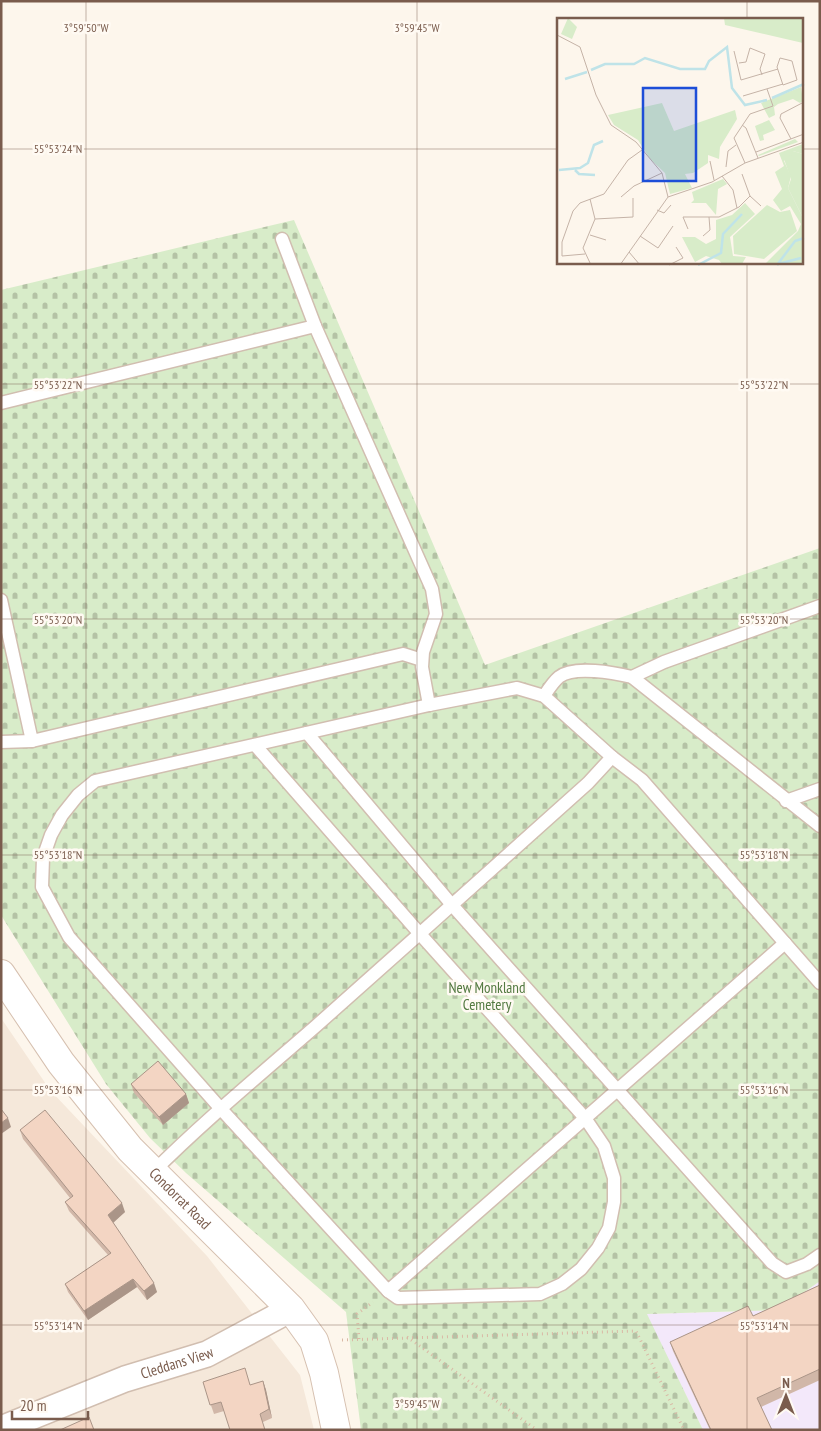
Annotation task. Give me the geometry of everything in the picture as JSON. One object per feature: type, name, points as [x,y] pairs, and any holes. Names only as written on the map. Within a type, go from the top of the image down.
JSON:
[{"type":"main road","name":"Condorrat Road","points":[[1,974],[61,1063],[130,1149],[152,1173],[291,1309],[314,1342],[324,1373],[336,1430]]},
{"type":"street","name":"Cleddans View","points":[[1,1429],[125,1379],[207,1354],[291,1309]]},
{"type":"lane","points":[[282,239],[315,326],[432,589],[436,614],[422,660],[429,705]]},
{"type":"lane","points":[[1,403],[315,326]]},
{"type":"lane","points":[[1,600],[32,741]]},
{"type":"lane","points":[[632,677],[664,662],[820,606]]},
{"type":"lane","points":[[1,742],[32,741],[403,654],[422,660]]},
{"type":"lane","points":[[544,696],[559,676],[581,671],[604,671],[632,677],[786,801],[820,826]]},
{"type":"lane","points":[[255,745],[420,934],[585,1118],[604,1146],[614,1178],[614,1202],[609,1228],[598,1248],[581,1269],[562,1284],[540,1294],[398,1298],[388,1291],[222,1109],[69,937],[42,887],[43,858],[62,815],[78,795],[95,781],[429,705],[517,688],[544,696],[612,757],[642,780],[820,983]]},
{"type":"lane","points":[[307,733],[452,905],[772,1263],[786,1272],[807,1264],[820,1255]]},
{"type":"lane","points":[[152,1173],[588,783],[612,757]]},
{"type":"lane","points":[[786,801],[820,789]]},
{"type":"lane","points":[[388,1291],[785,943]]},
{"type":"path","points":[[358,1339],[357,1314],[388,1291]]},
{"type":"path","points":[[314,1342],[407,1337],[636,1331],[684,1430]]},
{"type":"path","points":[[407,1337],[536,1430]]},
{"type":"shaded area","points":[[1,1018],[50,1090],[207,1256],[300,1375],[314,1430],[1,1430]]},
{"type":"shaded area","points":[[820,1281],[820,1430],[703,1430],[646,1314],[779,1310]]},
{"type":"green space","name":"New Monkland Cemetery","points":[[294,220],[485,665],[820,548],[820,1281],[779,1310],[647,1314],[703,1430],[361,1430],[346,1312],[186,1173],[150,1138],[106,1084],[1,915],[1,290]]},
{"type":"building","points":[[158,1061],[186,1094],[159,1117],[131,1084]]},
{"type":"building","points":[[1,1109],[8,1118],[1,1123]]},
{"type":"building","points":[[45,1110],[122,1203],[108,1215],[154,1283],[144,1291],[133,1279],[84,1311],[65,1284],[111,1253],[65,1202],[73,1196],[20,1130]]},
{"type":"building","points":[[820,1285],[820,1369],[757,1398],[772,1430],[711,1430],[670,1342],[748,1306],[753,1316]]},
{"type":"building","points":[[245,1368],[250,1385],[263,1381],[269,1409],[260,1414],[265,1430],[230,1430],[221,1402],[210,1405],[203,1382]]},
{"type":"building","points":[[89,1417],[94,1430],[60,1430]]}]
